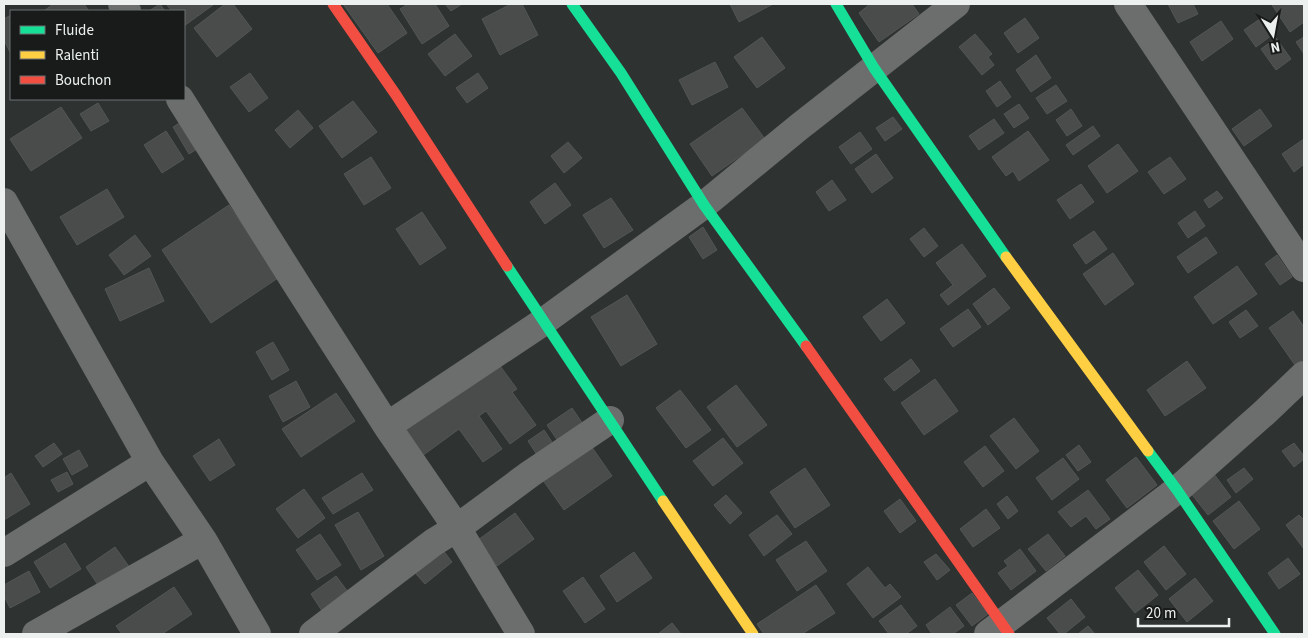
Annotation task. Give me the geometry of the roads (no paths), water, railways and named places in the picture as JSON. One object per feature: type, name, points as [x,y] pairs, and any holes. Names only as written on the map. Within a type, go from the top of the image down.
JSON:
[{"type":"street","points":[[333,4],[396,95],[543,322],[754,634]]},
{"type":"street","points":[[572,4],[621,73],[704,205],[858,419],[999,631],[1177,490],[1304,375]]},
{"type":"street","points":[[836,4],[874,68],[1024,283],[1177,490],[1275,634]]},
{"type":"street","points":[[387,426],[543,322],[704,205],[799,127],[956,4]]},
{"type":"street","points":[[1128,4],[1304,268]]},
{"type":"street","points":[[181,100],[387,426],[457,528],[522,634]]},
{"type":"street","points":[[4,202],[150,462],[204,540],[257,634]]},
{"type":"street","points":[[313,634],[434,542],[457,528],[530,474],[610,420]]},
{"type":"street","points":[[4,553],[150,462]]},
{"type":"street","points":[[36,634],[204,540]]}]
